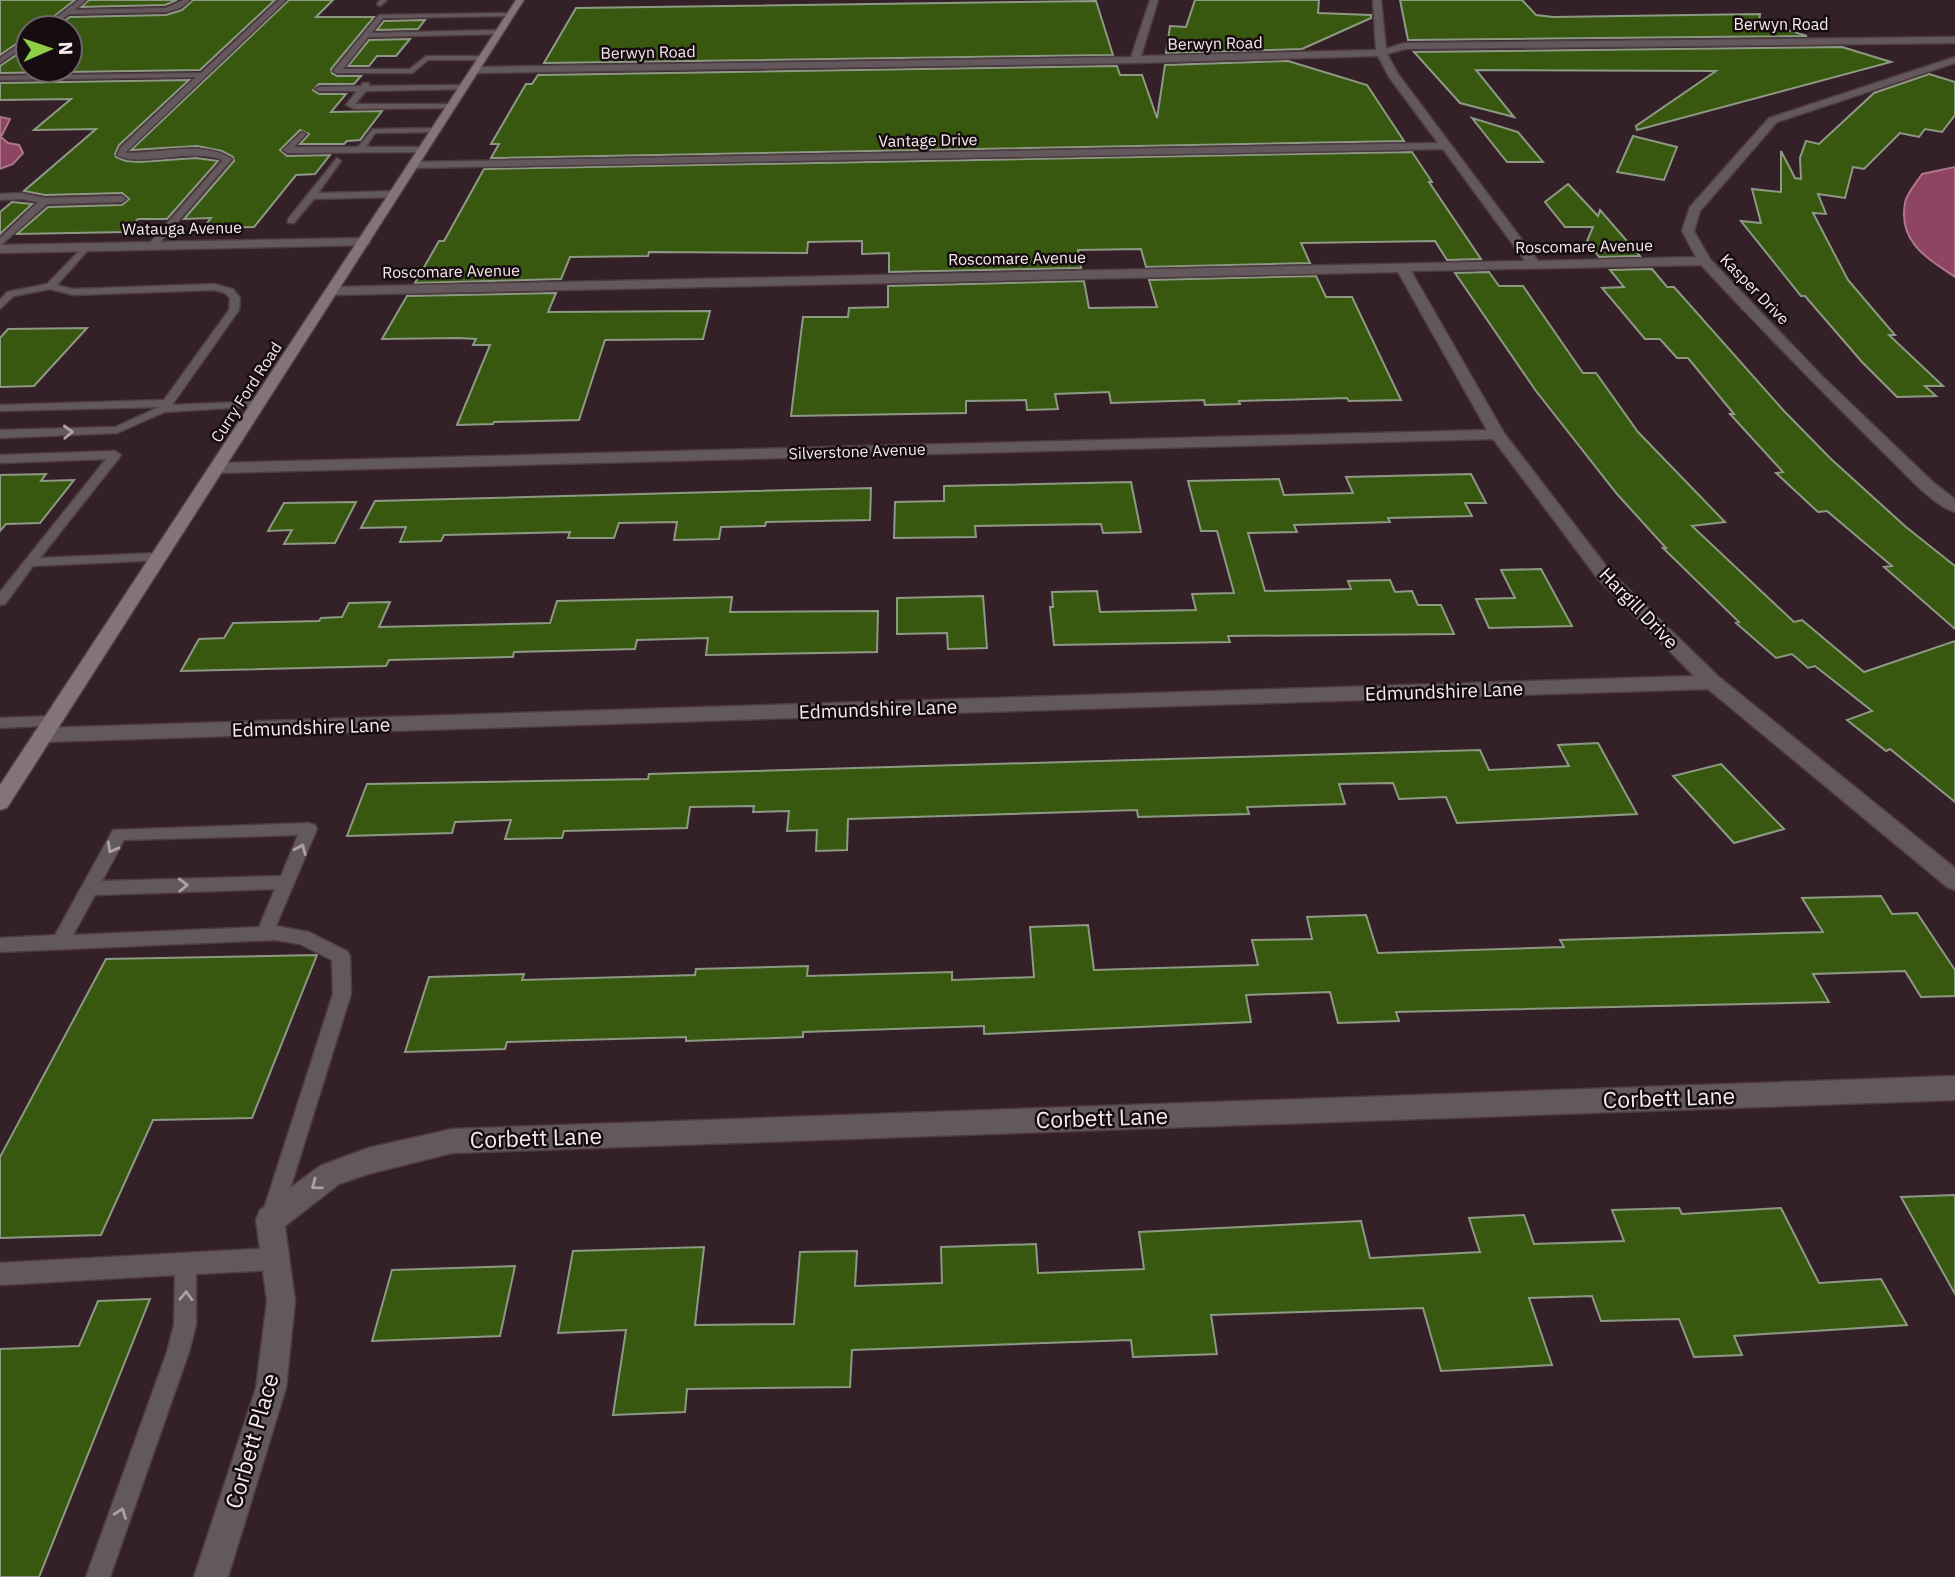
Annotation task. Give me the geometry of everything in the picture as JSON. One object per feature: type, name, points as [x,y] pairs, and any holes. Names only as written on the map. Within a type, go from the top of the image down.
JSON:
[{"type":"street","name":"Curry Ford Road","points":[[0,802],[520,0]]},
{"type":"street","points":[[1135,60],[1154,0]]},
{"type":"street","points":[[1377,0],[1381,53],[1392,75],[1535,265]]},
{"type":"street","name":"Berwyn Road","points":[[486,49],[1135,60],[1381,53],[1404,46],[1955,40]]},
{"type":"street","name":"Kasper Drive","points":[[1955,60],[1773,120],[1694,210],[1688,231],[1704,261],[1817,379],[1928,486],[1955,507]]},
{"type":"street","name":"Vantage Drive","points":[[413,165],[1445,146]]},
{"type":"street","name":"Watauga Avenue","points":[[0,248],[364,242]]},
{"type":"street","name":"Roscomare Avenue","points":[[332,291],[1704,261]]},
{"type":"street","name":"Hargill Drive","points":[[1402,267],[1497,434],[1604,575],[1712,682],[1955,881]]},
{"type":"street","name":"Silverstone Avenue","points":[[217,468],[1497,434]]},
{"type":"street","name":"Edmundshire Lane","points":[[48,728],[1712,682]]},
{"type":"street","name":"Corbett Lane","points":[[270,1220],[330,1175],[368,1161],[452,1141],[1955,1088]]},
{"type":"street","name":"Corbett Place","points":[[212,1577],[271,1388],[281,1301],[270,1220]]},
{"type":"lane","points":[[64,14],[83,0]]},
{"type":"lane","points":[[67,12],[166,10],[178,7],[187,0]]},
{"type":"lane","points":[[152,246],[229,159],[206,153],[136,157],[121,155],[124,149],[283,0]]},
{"type":"lane","points":[[486,49],[429,58],[412,71],[337,72],[381,16],[512,14]]},
{"type":"lane","points":[[366,35],[486,49]]},
{"type":"lane","points":[[429,58],[435,51]]},
{"type":"lane","points":[[377,72],[349,105],[452,106]]},
{"type":"lane","points":[[0,78],[203,75]]},
{"type":"lane","points":[[318,89],[464,87]]},
{"type":"lane","points":[[360,150],[373,131],[436,130]]},
{"type":"lane","points":[[302,134],[287,150],[423,149]]},
{"type":"lane","points":[[291,221],[337,161]]},
{"type":"lane","points":[[311,196],[395,194]]},
{"type":"lane","points":[[0,197],[21,196],[45,201],[122,199]]},
{"type":"lane","points":[[0,248],[45,201]]},
{"type":"lane","points":[[50,286],[86,247]]},
{"type":"lane","points":[[0,306],[11,295],[50,286],[73,292],[214,287],[229,291],[235,298],[234,310],[165,406],[117,430],[0,434]]},
{"type":"lane","points":[[0,408],[259,404]]},
{"type":"lane","points":[[0,459],[115,455],[0,601]]},
{"type":"lane","points":[[29,562],[159,557]]},
{"type":"lane","points":[[0,723],[48,728]]},
{"type":"lane","points":[[60,943],[119,834],[309,829],[264,934]]},
{"type":"lane","points":[[90,888],[286,882]]},
{"type":"lane","points":[[0,945],[264,934],[303,937],[341,956],[342,994],[270,1220]]},
{"type":"lane","points":[[0,1274],[274,1259]]},
{"type":"lane","points":[[98,1577],[178,1352],[185,1325],[186,1264]]},
{"type":"shaded area","points":[[0,117],[10,119],[1,137],[8,143],[19,145],[23,153],[13,164],[0,169]]},
{"type":"shaded area","points":[[1955,167],[1955,277],[1925,256],[1910,239],[1904,217],[1907,196],[1922,174]]},
{"type":"building","points":[[0,0],[75,0],[57,14],[14,14],[14,46],[0,55]]},
{"type":"building","points":[[89,0],[177,0],[165,5],[81,7]]},
{"type":"building","points":[[193,0],[275,0],[200,70],[84,72],[84,17],[166,15],[182,10]]},
{"type":"building","points":[[289,0],[333,0],[316,17],[374,17],[331,69],[337,76],[361,76],[354,84],[319,84],[313,90],[319,94],[346,94],[331,112],[382,111],[360,140],[347,141],[344,144],[300,144],[309,134],[300,130],[280,150],[287,156],[330,155],[315,174],[296,175],[254,227],[203,228],[211,218],[184,219],[234,161],[233,157],[222,151],[197,146],[131,150]]},
{"type":"building","points":[[1195,0],[1319,0],[1318,13],[1371,15],[1371,18],[1302,49],[1166,53],[1170,26],[1186,27]]},
{"type":"building","points":[[1400,0],[1522,0],[1536,15],[1553,17],[1760,14],[1759,21],[1807,36],[1408,40]]},
{"type":"building","points":[[1096,1],[1113,55],[544,63],[576,8]]},
{"type":"building","points":[[425,20],[418,29],[377,30],[384,21]]},
{"type":"building","points":[[410,39],[396,56],[377,56],[369,66],[348,66],[369,40]]},
{"type":"building","points":[[1842,47],[1891,62],[1637,130],[1636,126],[1716,71],[1476,70],[1514,117],[1460,103],[1414,52]]},
{"type":"building","points":[[14,56],[14,73],[0,73],[0,66]]},
{"type":"building","points":[[1288,61],[1367,85],[1404,141],[491,158],[499,144],[491,144],[526,84],[532,84],[538,75],[1117,66],[1120,75],[1142,75],[1157,118],[1165,65]]},
{"type":"building","points":[[1929,74],[1955,82],[1955,115],[1942,132],[1925,129],[1919,137],[1900,133],[1864,169],[1853,167],[1845,198],[1818,194],[1826,214],[1813,213],[1848,280],[1895,335],[1889,335],[1943,386],[1925,386],[1936,396],[1897,397],[1862,362],[1805,296],[1801,296],[1741,221],[1761,223],[1752,189],[1781,192],[1781,151],[1795,178],[1801,179],[1800,158],[1806,141],[1819,144],[1874,93]]},
{"type":"building","points":[[189,80],[119,145],[116,157],[139,162],[196,158],[218,161],[167,219],[138,219],[126,232],[17,234],[48,207],[122,205],[129,199],[122,193],[45,195],[24,191],[96,129],[34,130],[71,99],[0,100],[0,83],[84,84],[84,82]]},
{"type":"building","points":[[1472,118],[1518,132],[1543,162],[1507,162]]},
{"type":"building","points":[[1633,136],[1677,147],[1664,180],[1617,172]]},
{"type":"building","points":[[1412,152],[1481,259],[1447,260],[1435,241],[1301,243],[1310,263],[1146,267],[1141,249],[1078,250],[1081,268],[889,272],[889,253],[862,254],[862,241],[808,242],[807,253],[649,252],[648,256],[570,257],[561,279],[415,283],[439,241],[444,241],[484,169]]},
{"type":"building","points":[[1568,184],[1598,216],[1600,210],[1640,256],[1599,257],[1587,241],[1593,227],[1565,227],[1545,202]]},
{"type":"building","points":[[12,202],[32,204],[0,234],[0,212]]},
{"type":"building","points":[[1652,269],[1667,287],[1674,287],[1784,411],[1831,459],[1906,527],[1955,566],[1955,629],[1884,567],[1892,566],[1827,511],[1818,512],[1776,473],[1783,472],[1730,414],[1734,414],[1688,358],[1677,358],[1660,339],[1645,339],[1602,288],[1624,287],[1610,270]]},
{"type":"building","points":[[1489,272],[1499,286],[1523,286],[1583,373],[1596,373],[1638,432],[1725,522],[1692,526],[1794,622],[1802,620],[1864,672],[1955,641],[1955,802],[1890,749],[1886,751],[1847,720],[1872,711],[1815,666],[1808,668],[1792,654],[1776,658],[1736,623],[1739,622],[1663,548],[1666,548],[1617,494],[1536,391],[1455,273]]},
{"type":"building","points":[[1316,276],[1326,297],[1352,297],[1401,400],[1349,401],[1347,398],[1239,401],[1240,404],[1205,405],[1204,400],[1111,403],[1109,392],[1055,394],[1058,409],[1027,410],[1026,400],[966,401],[966,413],[791,416],[803,317],[848,317],[849,308],[888,307],[888,286],[1084,281],[1089,308],[1157,307],[1149,280]]},
{"type":"building","points":[[556,293],[548,312],[710,311],[703,339],[605,340],[579,420],[457,425],[490,345],[473,345],[476,339],[458,338],[382,339],[407,296]]},
{"type":"building","points":[[87,328],[34,386],[0,387],[0,338],[8,329]]},
{"type":"building","points":[[46,474],[41,481],[74,480],[40,523],[6,524],[0,531],[0,475]]},
{"type":"building","points":[[1471,474],[1486,503],[1465,503],[1472,516],[1388,518],[1390,522],[1294,525],[1297,532],[1248,533],[1265,591],[1351,589],[1348,581],[1390,580],[1395,592],[1412,591],[1418,605],[1441,605],[1454,634],[1228,636],[1230,642],[1054,645],[1050,607],[1053,607],[1052,592],[1097,591],[1100,612],[1196,610],[1192,594],[1234,593],[1217,531],[1201,531],[1188,481],[1279,479],[1284,495],[1353,493],[1346,477]]},
{"type":"building","points":[[1131,482],[1141,532],[1103,533],[1101,524],[975,526],[976,537],[894,538],[895,502],[944,501],[944,486]]},
{"type":"building","points":[[871,488],[870,520],[766,522],[765,526],[721,527],[719,539],[674,540],[677,522],[619,523],[614,538],[568,538],[570,532],[444,535],[441,541],[400,542],[406,527],[361,528],[375,501]]},
{"type":"building","points":[[356,502],[335,543],[284,544],[292,530],[268,531],[284,503]]},
{"type":"building","points":[[1541,569],[1572,626],[1489,628],[1476,599],[1515,598],[1501,570]]},
{"type":"building","points":[[983,596],[987,648],[948,649],[947,633],[897,634],[897,598]]},
{"type":"building","points":[[732,597],[730,612],[878,611],[877,652],[706,655],[708,638],[637,640],[635,649],[514,652],[513,657],[389,660],[386,666],[181,671],[199,639],[224,638],[233,623],[319,621],[321,618],[342,617],[349,603],[390,602],[379,627],[550,623],[557,601]]},
{"type":"building","points":[[1598,743],[1637,814],[1457,823],[1446,797],[1399,799],[1393,783],[1339,784],[1345,804],[1247,807],[1249,814],[1138,817],[1137,810],[848,819],[847,850],[816,851],[817,830],[787,831],[789,811],[753,812],[754,806],[690,807],[687,828],[564,831],[562,838],[505,839],[511,820],[455,822],[452,833],[347,836],[367,784],[648,779],[649,774],[1480,750],[1489,770],[1569,766],[1558,745]]},
{"type":"building","points":[[1721,764],[1784,829],[1734,843],[1673,776]]},
{"type":"building","points":[[1881,896],[1892,914],[1917,913],[1955,970],[1955,996],[1921,997],[1905,971],[1813,974],[1829,1002],[1396,1012],[1399,1021],[1338,1023],[1330,992],[1246,995],[1251,1022],[984,1034],[984,1026],[803,1032],[803,1037],[686,1041],[686,1037],[507,1042],[505,1049],[405,1052],[429,977],[524,974],[522,980],[695,975],[696,969],[808,966],[807,976],[952,972],[952,980],[1034,977],[1030,927],[1088,925],[1094,970],[1258,965],[1252,940],[1312,939],[1307,917],[1366,915],[1378,953],[1564,947],[1560,940],[1823,932],[1802,898]]},
{"type":"building","points":[[317,955],[252,1118],[153,1120],[101,1235],[0,1238],[0,1157],[106,959]]},
{"type":"building","points":[[1955,1195],[1955,1294],[1901,1197]]},
{"type":"building","points":[[1679,1208],[1682,1214],[1781,1208],[1819,1283],[1881,1279],[1907,1325],[1734,1336],[1742,1355],[1694,1357],[1679,1319],[1601,1321],[1592,1296],[1529,1298],[1552,1365],[1441,1371],[1423,1308],[1211,1315],[1217,1354],[1133,1357],[1131,1340],[852,1350],[850,1387],[687,1389],[685,1412],[613,1415],[626,1330],[558,1333],[573,1251],[704,1247],[695,1325],[794,1324],[800,1252],[857,1251],[855,1286],[942,1283],[941,1247],[1036,1244],[1038,1273],[1144,1269],[1139,1232],[1361,1221],[1370,1258],[1480,1252],[1469,1218],[1524,1215],[1534,1244],[1624,1241],[1612,1210]]},
{"type":"building","points":[[515,1266],[500,1336],[372,1341],[392,1270]]},
{"type":"building","points":[[150,1299],[39,1577],[0,1577],[0,1349],[79,1346],[98,1301]]}]
